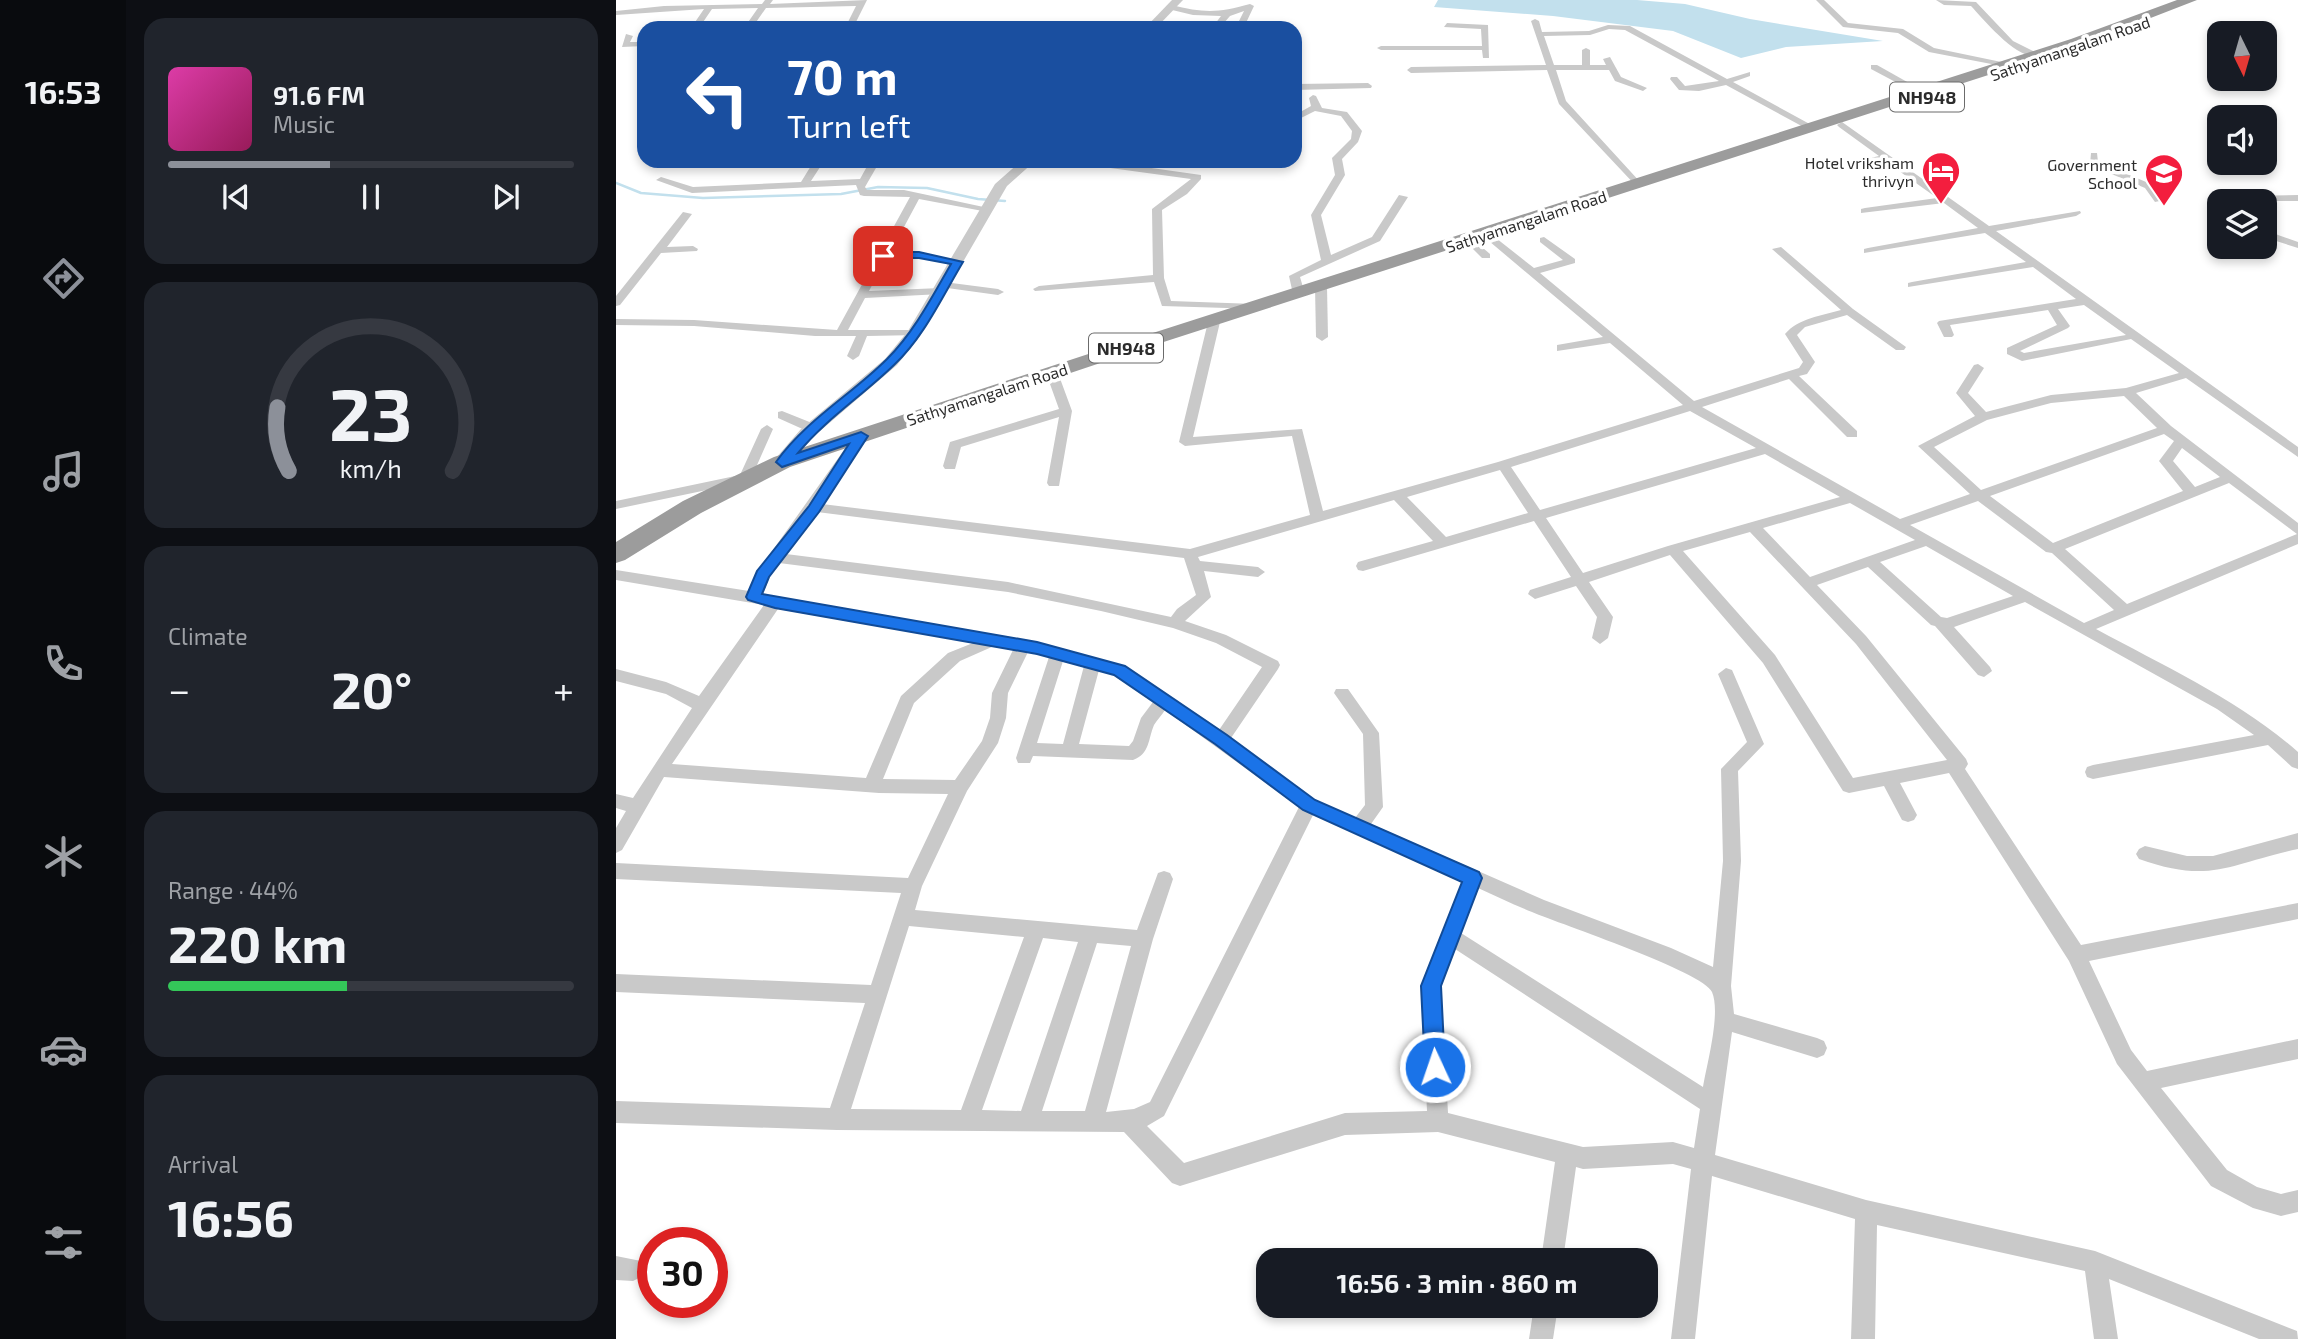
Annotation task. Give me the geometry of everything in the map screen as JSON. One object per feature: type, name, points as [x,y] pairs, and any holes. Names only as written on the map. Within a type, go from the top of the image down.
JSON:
[{"type":"highway","name":"Sathyamangalam Road","points":[[1645,183],[1711,166],[1842,125],[2007,64],[2116,29],[2190,0]]},
{"type":"highway","name":"Sathyamangalam Road","points":[[616,554],[692,508],[782,462],[1921,92],[1957,84],[2114,35],[2206,0]]},
{"type":"street","points":[[618,10],[629,0]]},
{"type":"street","points":[[1721,0],[1740,0]]},
{"type":"street","points":[[1820,0],[1846,25],[1900,31],[1932,50],[2007,64]]},
{"type":"street","points":[[1940,0],[1944,3],[1963,1],[1980,10],[2010,43],[2037,55]]},
{"type":"street","points":[[618,10],[766,3],[862,2],[853,21]]},
{"type":"street","points":[[753,21],[766,3]]},
{"type":"street","points":[[1156,21],[1175,4],[1193,13],[1227,14],[1250,5],[1243,21]]},
{"type":"street","points":[[700,21],[710,7]]},
{"type":"street","points":[[1221,21],[1227,14]]},
{"type":"street","points":[[1535,21],[1562,102],[1645,183]]},
{"type":"street","points":[[1447,25],[1485,27],[1486,51],[1492,73]]},
{"type":"street","points":[[1539,34],[1590,33],[1608,27],[1627,27],[1812,128]]},
{"type":"street","points":[[1568,33],[1591,42],[1602,41]]},
{"type":"street","points":[[629,36],[625,45],[637,44]]},
{"type":"street","points":[[1381,48],[1486,51],[1514,68]]},
{"type":"street","points":[[1586,50],[1586,68]]},
{"type":"street","points":[[1410,70],[1492,73],[1514,68],[1586,68],[1608,63],[1618,79],[1643,88]]},
{"type":"street","points":[[1874,67],[1921,92]]},
{"type":"street","points":[[1674,79],[1682,88],[1710,88],[1747,74]]},
{"type":"street","points":[[1302,87],[1368,86]]},
{"type":"street","points":[[1312,87],[1315,106],[1319,110],[1344,114],[1357,131],[1355,140],[1338,158],[1340,175],[1317,215],[1327,261]]},
{"type":"street","points":[[1302,115],[1315,106]]},
{"type":"street","points":[[1842,125],[1884,158],[2298,453]]},
{"type":"street","points":[[2094,155],[2093,163],[2148,186],[2159,200]]},
{"type":"street","points":[[1831,170],[1884,158]]},
{"type":"street","points":[[805,184],[815,168]]},
{"type":"street","points":[[862,188],[872,168]]},
{"type":"street","points":[[782,462],[812,428],[891,362],[915,333],[1002,184],[1021,168]]},
{"type":"street","points":[[1132,168],[1198,177],[1180,197],[1171,199],[1157,209],[1159,278],[1166,304],[1259,307]]},
{"type":"street","points":[[661,180],[692,190],[805,184],[991,203]]},
{"type":"street","points":[[841,332],[916,195]]},
{"type":"street","points":[[1298,295],[1294,276],[1376,239],[1403,197]]},
{"type":"street","points":[[2277,198],[2298,198]]},
{"type":"street","points":[[1865,211],[1944,200]]},
{"type":"street","points":[[616,303],[687,214]]},
{"type":"street","points":[[1868,251],[2076,214]]},
{"type":"street","points":[[1478,237],[1486,256]]},
{"type":"street","points":[[1478,237],[1532,271],[1693,407],[2083,629],[2223,705],[2271,738],[2298,762]]},
{"type":"street","points":[[2277,238],[2298,245]]},
{"type":"street","points":[[1532,271],[1571,261],[1544,240]]},
{"type":"street","points":[[659,250],[693,249]]},
{"type":"street","points":[[1777,249],[1849,311],[1900,347]]},
{"type":"street","points":[[883,256],[919,255],[958,262]]},
{"type":"street","points":[[1912,285],[2034,264]]},
{"type":"street","points":[[1039,289],[1159,278]]},
{"type":"street","points":[[1321,287],[1322,337]]},
{"type":"street","points":[[862,295],[943,288],[998,292]]},
{"type":"street","points":[[1948,335],[1943,323],[2085,301]]},
{"type":"street","points":[[2051,306],[2064,326],[2011,351],[2022,357],[2126,338]]},
{"type":"street","points":[[1192,560],[1318,518],[1503,465],[1803,371],[1809,362],[1791,334],[1801,325],[1849,311]]},
{"type":"street","points":[[616,322],[915,333]]},
{"type":"street","points":[[1214,322],[1185,442],[1297,432],[1318,518]]},
{"type":"street","points":[[853,356],[863,333]]},
{"type":"street","points":[[1561,348],[1614,339]]},
{"type":"street","points":[[1978,369],[1962,393],[1983,417]]},
{"type":"street","points":[[1052,373],[1066,411],[1055,483]]},
{"type":"street","points":[[2188,374],[2127,392],[2051,399],[1983,417],[1924,446],[1978,494],[2051,549],[2230,478]]},
{"type":"street","points":[[1791,375],[1852,434]]},
{"type":"street","points":[[2127,392],[2166,429],[2298,530]]},
{"type":"street","points":[[950,466],[955,445],[1066,411]]},
{"type":"street","points":[[782,415],[812,428]]},
{"type":"street","points":[[616,505],[750,477],[767,429]]},
{"type":"street","points":[[1900,523],[2166,429]]},
{"type":"street","points":[[754,597],[763,575],[861,436]]},
{"type":"street","points":[[2181,440],[2166,461],[2192,493]]},
{"type":"street","points":[[1363,566],[1767,449]]},
{"type":"street","points":[[1503,465],[1605,617],[1600,638]]},
{"type":"street","points":[[1397,495],[1443,543]]},
{"type":"street","points":[[1535,594],[1673,549],[1854,497]]},
{"type":"street","points":[[813,507],[1192,560],[1258,572]]},
{"type":"street","points":[[1673,549],[1769,659],[1849,786],[1960,764],[1861,640],[1754,527]]},
{"type":"street","points":[[2083,629],[2298,539]]},
{"type":"street","points":[[1807,583],[1929,540]]},
{"type":"street","points":[[2054,548],[2125,611]]},
{"type":"street","points":[[775,558],[1008,587],[1175,623],[1221,639],[1272,665],[1221,740]]},
{"type":"street","points":[[1175,623],[1182,613],[1204,597],[1192,560]]},
{"type":"street","points":[[1870,561],[1941,623],[1984,671]]},
{"type":"street","points":[[616,575],[993,640],[1119,670],[1309,805],[1580,925],[1664,954],[1712,976],[1721,986]]},
{"type":"street","points":[[1941,623],[2026,596]]},
{"type":"street","points":[[616,845],[659,770],[701,706],[775,603]]},
{"type":"street","points":[[872,785],[907,700],[954,657],[993,640]]},
{"type":"street","points":[[837,1119],[913,886],[960,787],[990,743],[998,718],[1000,693],[1023,646]]},
{"type":"street","points":[[1057,654],[1026,753],[1133,753],[1141,744],[1147,722],[1164,700]]},
{"type":"street","points":[[1069,751],[1093,663]]},
{"type":"street","points":[[1684,1339],[1703,1161],[1725,1007],[1721,986],[1732,861],[1729,769],[1756,744],[1726,674]]},
{"type":"street","points":[[616,675],[691,698],[701,706]]},
{"type":"street","points":[[1342,693],[1371,733],[1374,807],[1358,827]]},
{"type":"street","points":[[2093,772],[2271,738]]},
{"type":"street","points":[[1953,765],[2076,955],[2124,1057],[2143,1082],[2219,1178],[2252,1197],[2281,1205],[2298,1201]]},
{"type":"street","points":[[659,770],[872,785],[960,787]]},
{"type":"street","points":[[1889,778],[1908,815]]},
{"type":"street","points":[[616,801],[637,806]]},
{"type":"street","points":[[616,1112],[837,1119],[1130,1123],[1157,1109],[1309,805]]},
{"type":"street","points":[[2145,855],[2201,865],[2237,858],[2275,844],[2298,841]]},
{"type":"street","points":[[616,871],[817,879],[913,886]]},
{"type":"street","points":[[1438,1121],[1431,986],[1473,878]]},
{"type":"street","points":[[1093,1122],[1143,939],[1164,879]]},
{"type":"street","points":[[2076,955],[2298,911]]},
{"type":"street","points":[[902,917],[1143,939]]},
{"type":"street","points":[[968,1121],[1036,930]]},
{"type":"street","points":[[1028,1121],[1090,935]]},
{"type":"street","points":[[1450,936],[1711,1104]]},
{"type":"street","points":[[616,983],[876,994]]},
{"type":"street","points":[[1723,1020],[1817,1048]]},
{"type":"street","points":[[2143,1082],[2298,1049]]},
{"type":"street","points":[[1130,1123],[1180,1175],[1345,1124],[1438,1121],[1583,1158],[1673,1153],[1866,1211],[2095,1262],[2276,1336]]},
{"type":"street","points":[[1554,1248],[1567,1154]]},
{"type":"street","points":[[1863,1339],[1866,1211]]},
{"type":"street","points":[[2095,1262],[2106,1339]]},
{"type":"street","points":[[1541,1339],[1544,1318]]},
{"type":"water","points":[[1438,0],[1637,0],[1685,4],[1750,19],[1883,41],[1786,47],[1741,58],[1673,31],[1553,16],[1434,7]]},
{"type":"waterway","points":[[616,183],[641,193],[703,198],[841,194],[878,187],[927,188],[978,199],[1005,201]]},
{"type":"place","name":"Hotel vriksham thrivyn","points":[[1941,205]]},
{"type":"place","name":"Government School","points":[[2164,207]]},
{"type":"route","points":[[883,256],[919,255],[958,262],[915,333],[891,362],[839,403],[807,433],[782,462],[861,436],[814,509],[763,575],[754,597],[775,603],[1037,648],[1119,670],[1309,805],[1473,878],[1431,986],[1435,1067]]}]
